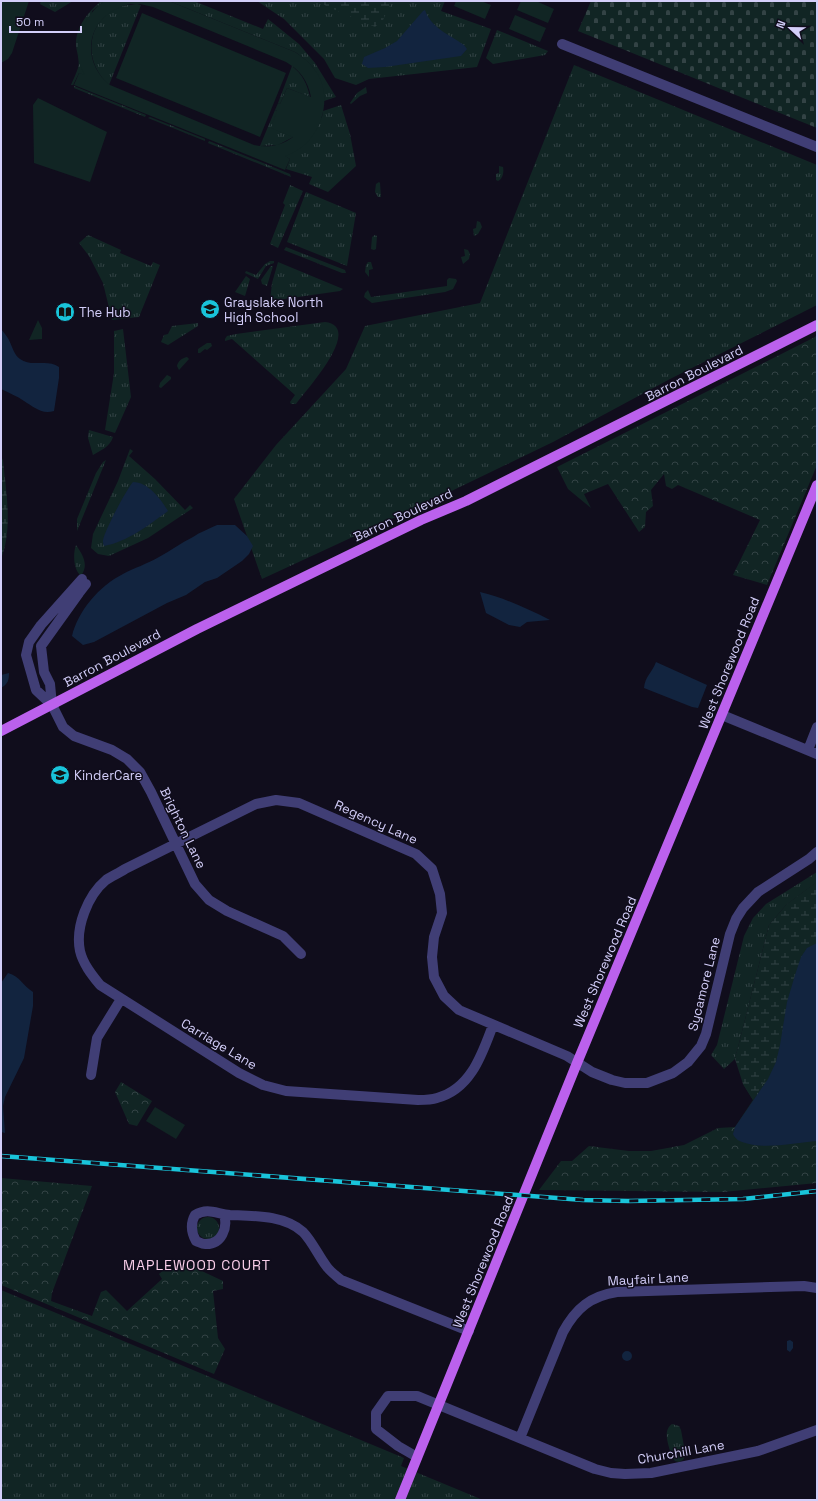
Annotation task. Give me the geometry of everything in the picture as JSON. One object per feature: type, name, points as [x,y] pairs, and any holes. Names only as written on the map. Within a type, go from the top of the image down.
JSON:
[{"type":"main road","name":"Barron Boulevard","points":[[1,730],[52,705],[162,646],[421,520],[466,501],[817,324]]},
{"type":"main road","name":"West Shorewood Road","points":[[400,1500],[577,1063],[817,485]]},
{"type":"street","points":[[817,141],[564,41],[817,147]]},
{"type":"street","points":[[84,581],[41,646],[44,672],[50,684],[52,705],[36,690],[26,655],[29,642],[41,625],[84,581]]},
{"type":"street","name":"Brighton Lane","points":[[52,705],[63,728],[74,736],[112,750],[127,759],[140,772],[195,884],[209,900],[227,912],[283,936],[301,954]]},
{"type":"street","points":[[722,715],[812,752],[817,727]]},
{"type":"street","name":"Regency Lane","points":[[176,843],[256,804],[276,800],[299,803],[416,854],[432,869],[440,894],[442,913],[434,937],[432,957],[434,977],[444,996],[460,1010],[567,1056],[577,1063]]},
{"type":"street","name":"Carriage Lane","points":[[176,843],[106,880],[95,892],[84,911],[80,933],[80,950],[87,968],[100,985],[239,1074],[263,1085],[286,1091],[418,1100],[437,1098],[456,1090],[469,1077],[480,1059],[493,1025]]},
{"type":"street","name":"Sycamore Lane","points":[[577,1063],[592,1072],[612,1080],[635,1084],[658,1080],[673,1073],[688,1062],[701,1046],[706,1034],[730,934],[743,908],[758,892],[809,859],[817,852]]},
{"type":"street","points":[[91,1075],[97,1038],[121,999]]},
{"type":"street","points":[[224,1214],[261,1216],[284,1221],[303,1232],[327,1268],[341,1280],[469,1331]]},
{"type":"street","name":"Mayfair Lane","points":[[520,1438],[570,1319],[588,1302],[604,1294],[617,1292],[804,1286],[817,1288]]},
{"type":"street","name":"Churchill Lane","points":[[419,1454],[398,1446],[376,1429],[376,1413],[381,1403],[388,1396],[417,1396],[595,1468],[611,1473],[651,1473],[758,1451],[817,1430]]},
{"type":"green space","points":[[1,1],[29,1],[12,53],[8,59],[1,63]]},
{"type":"green space","points":[[41,1],[73,1],[55,12],[40,4]]},
{"type":"green space","points":[[101,1],[104,1],[92,11],[85,76],[79,73],[73,85],[71,85],[79,65],[76,39],[80,27],[91,10]]},
{"type":"green space","points":[[104,1],[169,1],[295,52],[310,64],[321,81],[324,92],[324,104],[318,126],[305,145],[285,156],[290,159],[285,170],[74,85],[79,73],[85,75],[80,65],[78,55],[80,35],[84,25],[96,8]],"holes":[[[131,4],[140,4],[153,7],[286,62],[299,72],[303,76],[308,86],[311,97],[287,88],[280,104],[278,103],[275,110],[277,111],[271,128],[293,137],[274,146],[254,145],[110,85],[100,74],[93,62],[91,50],[92,37],[97,26],[105,16],[117,9]]]},
{"type":"green space","points":[[169,1],[194,1],[263,29],[268,19],[299,44],[315,63],[336,97],[324,101],[321,85],[313,67],[295,52]]},
{"type":"green space","points":[[257,1],[445,1],[441,11],[491,29],[477,67],[369,79],[356,85],[335,78],[324,59],[284,19]]},
{"type":"green space","points":[[320,1],[392,1],[383,20],[375,27],[326,6]]},
{"type":"green space","points":[[456,1],[481,1],[491,5],[485,19],[454,6]]},
{"type":"green space","points":[[521,1],[536,1],[554,9],[548,23],[517,10]]},
{"type":"green space","points":[[591,1],[817,1],[817,128],[578,31]]},
{"type":"green space","points":[[137,4],[141,5],[109,85],[95,66],[92,55],[94,34],[98,24],[106,15],[116,8]]},
{"type":"green space","points":[[142,13],[286,73],[260,137],[116,78]]},
{"type":"green space","points":[[515,15],[546,28],[540,42],[509,29]]},
{"type":"green space","points":[[497,30],[548,51],[545,55],[493,64],[486,58]]},
{"type":"green space","points":[[574,65],[817,165],[817,305],[670,379],[553,442],[437,498],[262,579],[234,499],[276,445],[346,369],[365,326],[480,303]]},
{"type":"green space","points":[[292,66],[304,80],[310,97],[287,88],[280,104],[278,103]]},
{"type":"green space","points":[[74,86],[146,115],[145,117],[74,88]]},
{"type":"green space","points":[[366,87],[367,93],[360,96],[351,104],[350,103],[357,93]]},
{"type":"green space","points":[[38,98],[107,132],[90,182],[34,163],[33,105]]},
{"type":"green space","points":[[341,105],[350,134],[356,166],[328,192],[309,184],[312,177],[286,169],[290,159],[284,156],[322,117],[323,111]]},
{"type":"green space","points":[[275,110],[293,137],[278,145],[260,146]]},
{"type":"green space","points":[[150,117],[205,139],[205,141],[148,118]]},
{"type":"green space","points":[[209,141],[290,174],[291,177],[208,143]]},
{"type":"green space","points":[[499,166],[503,167],[503,171],[502,177],[498,181],[496,180],[496,174],[499,173]]},
{"type":"green space","points":[[379,182],[381,197],[378,197],[375,192],[376,184]]},
{"type":"green space","points":[[290,185],[303,191],[278,248],[270,244],[285,205],[283,203]]},
{"type":"green space","points":[[306,192],[356,213],[347,266],[287,242]]},
{"type":"green space","points":[[477,221],[480,222],[482,227],[478,234],[474,236],[473,229],[476,228]]},
{"type":"green space","points":[[88,235],[121,250],[120,253],[151,266],[153,262],[160,265],[139,317],[112,320],[103,283],[89,256],[79,243]]},
{"type":"green space","points":[[375,235],[377,236],[376,249],[374,250],[371,249],[372,237]]},
{"type":"green space","points":[[286,247],[345,270],[346,273],[342,273],[284,250]]},
{"type":"green space","points":[[464,249],[468,250],[470,254],[469,259],[463,264],[461,257],[465,256]]},
{"type":"green space","points":[[270,261],[274,261],[274,263],[266,266],[258,279],[245,273],[246,271],[256,275],[265,264]]},
{"type":"green space","points":[[278,262],[343,289],[340,291],[270,301],[272,283]]},
{"type":"green space","points":[[368,262],[371,262],[373,269],[369,270],[369,277],[365,272]]},
{"type":"green space","points":[[271,266],[273,266],[267,286],[262,284],[261,280]]},
{"type":"green space","points":[[246,276],[250,279],[245,296],[235,292]]},
{"type":"green space","points":[[449,278],[456,279],[457,281],[453,289],[445,292],[372,303],[364,297],[368,290],[371,297],[447,286],[447,280]]},
{"type":"green space","points":[[38,320],[42,328],[42,339],[29,340]]},
{"type":"green space","points":[[325,322],[336,326],[338,335],[336,347],[319,374],[296,404],[291,404],[290,402],[295,395],[232,339],[225,341],[227,336],[236,334]]},
{"type":"green space","points":[[198,323],[198,326],[168,345],[161,342],[164,335],[168,334],[172,326]]},
{"type":"green space","points":[[123,329],[131,397],[115,433],[105,430],[114,373],[114,331]]},
{"type":"green space","points":[[817,336],[817,465],[767,585],[733,575],[760,520],[678,485],[672,489],[666,486],[664,474],[651,490],[653,506],[646,512],[645,527],[639,532],[608,484],[584,494],[591,508],[568,489],[557,467]]},
{"type":"green space","points":[[207,343],[211,343],[212,346],[207,350],[205,349],[198,353],[198,349]]},
{"type":"green space","points":[[187,357],[189,359],[179,370],[177,366],[178,363]]},
{"type":"green space","points":[[167,375],[171,377],[171,379],[161,388],[159,387],[160,383]]},
{"type":"green space","points":[[89,430],[113,437],[107,446],[93,455],[88,438]]},
{"type":"green space","points":[[130,449],[133,451],[129,456],[155,479],[185,510],[190,505],[193,508],[148,538],[109,556],[98,554],[91,548],[93,534],[118,481]]},
{"type":"green space","points":[[1,457],[3,460],[6,485],[8,522],[5,547],[1,559]]},
{"type":"green space","points":[[106,460],[77,531],[77,519],[96,473]]},
{"type":"green space","points":[[76,545],[83,556],[85,564],[85,568],[81,576],[76,569],[74,561]]},
{"type":"green space","points":[[817,872],[817,882],[786,905],[769,925],[735,1059],[724,1069],[711,1055],[717,1045],[744,936],[753,918],[766,904]]},
{"type":"green space","points":[[817,882],[817,1183],[723,1192],[539,1190],[561,1161],[572,1161],[589,1146],[629,1151],[651,1151],[684,1145],[718,1128],[735,1127],[753,1100],[743,1084],[786,905]]},
{"type":"green space","points":[[817,882],[817,944],[783,1028],[776,1062],[753,1100],[743,1084],[735,1059],[769,925],[786,905]]},
{"type":"green space","points":[[121,1082],[152,1101],[137,1126],[129,1124],[115,1092]]},
{"type":"green space","points":[[155,1107],[185,1125],[176,1139],[146,1121]]},
{"type":"green space","points":[[1,1178],[92,1186],[52,1293],[51,1301],[92,1316],[101,1292],[106,1290],[127,1311],[162,1279],[159,1274],[167,1267],[174,1270],[189,1265],[223,1281],[223,1289],[213,1291],[218,1338],[225,1349],[214,1374],[1,1285]]},
{"type":"green space","points":[[208,1217],[216,1220],[219,1228],[216,1236],[208,1239],[200,1236],[197,1228],[200,1220]]},
{"type":"green space","points":[[1,1290],[404,1458],[401,1466],[483,1500],[1,1500]]},
{"type":"green space","points":[[672,1424],[679,1426],[681,1430],[685,1452],[671,1455],[667,1430]]},
{"type":"green space","points":[[686,1454],[683,1460],[679,1462],[675,1461],[672,1457]]},
{"type":"water","points":[[425,10],[436,26],[464,45],[467,49],[461,56],[385,67],[368,68],[362,64],[364,57],[397,41]]},
{"type":"water","points":[[1,329],[16,355],[20,359],[29,363],[50,363],[59,367],[59,378],[54,411],[46,412],[38,410],[1,389]]},
{"type":"water","points":[[133,482],[144,485],[154,492],[168,511],[129,537],[104,546],[103,540],[108,528],[121,501]]},
{"type":"water","points":[[217,525],[235,525],[247,536],[253,546],[249,554],[242,561],[217,578],[205,582],[186,595],[167,603],[94,642],[83,645],[72,636],[79,617],[84,609],[106,585],[123,574]]},
{"type":"water","points":[[480,592],[525,608],[550,620],[527,622],[520,627],[509,625],[486,613]]},
{"type":"water","points":[[656,662],[707,685],[698,708],[644,688],[647,677]]},
{"type":"water","points":[[9,673],[8,682],[1,688],[1,675]]},
{"type":"water","points":[[817,943],[817,1141],[769,1146],[759,1146],[742,1142],[736,1139],[733,1134],[735,1127],[768,1079],[776,1062],[787,1002],[801,957],[807,948]]},
{"type":"water","points":[[8,973],[16,976],[33,992],[33,1006],[24,1058],[5,1097],[3,1106],[5,1133],[1,1132],[1,983]]},
{"type":"water","points":[[790,1340],[793,1342],[793,1348],[790,1352],[787,1350],[787,1341]]},
{"type":"water","points":[[625,1351],[629,1351],[631,1352],[631,1360],[625,1361],[622,1358],[622,1354]]},
{"type":"railway","points":[[1,1156],[583,1200],[628,1201],[743,1199],[817,1191]]},
{"type":"place","name":"Grayslake North High School","points":[[210,309]]},
{"type":"place","name":"The Hub","points":[[65,312]]},
{"type":"place","name":"KinderCare","points":[[60,775]]},
{"type":"district","name":"MAPLEWOOD COURT","points":[[197,1265]]}]
